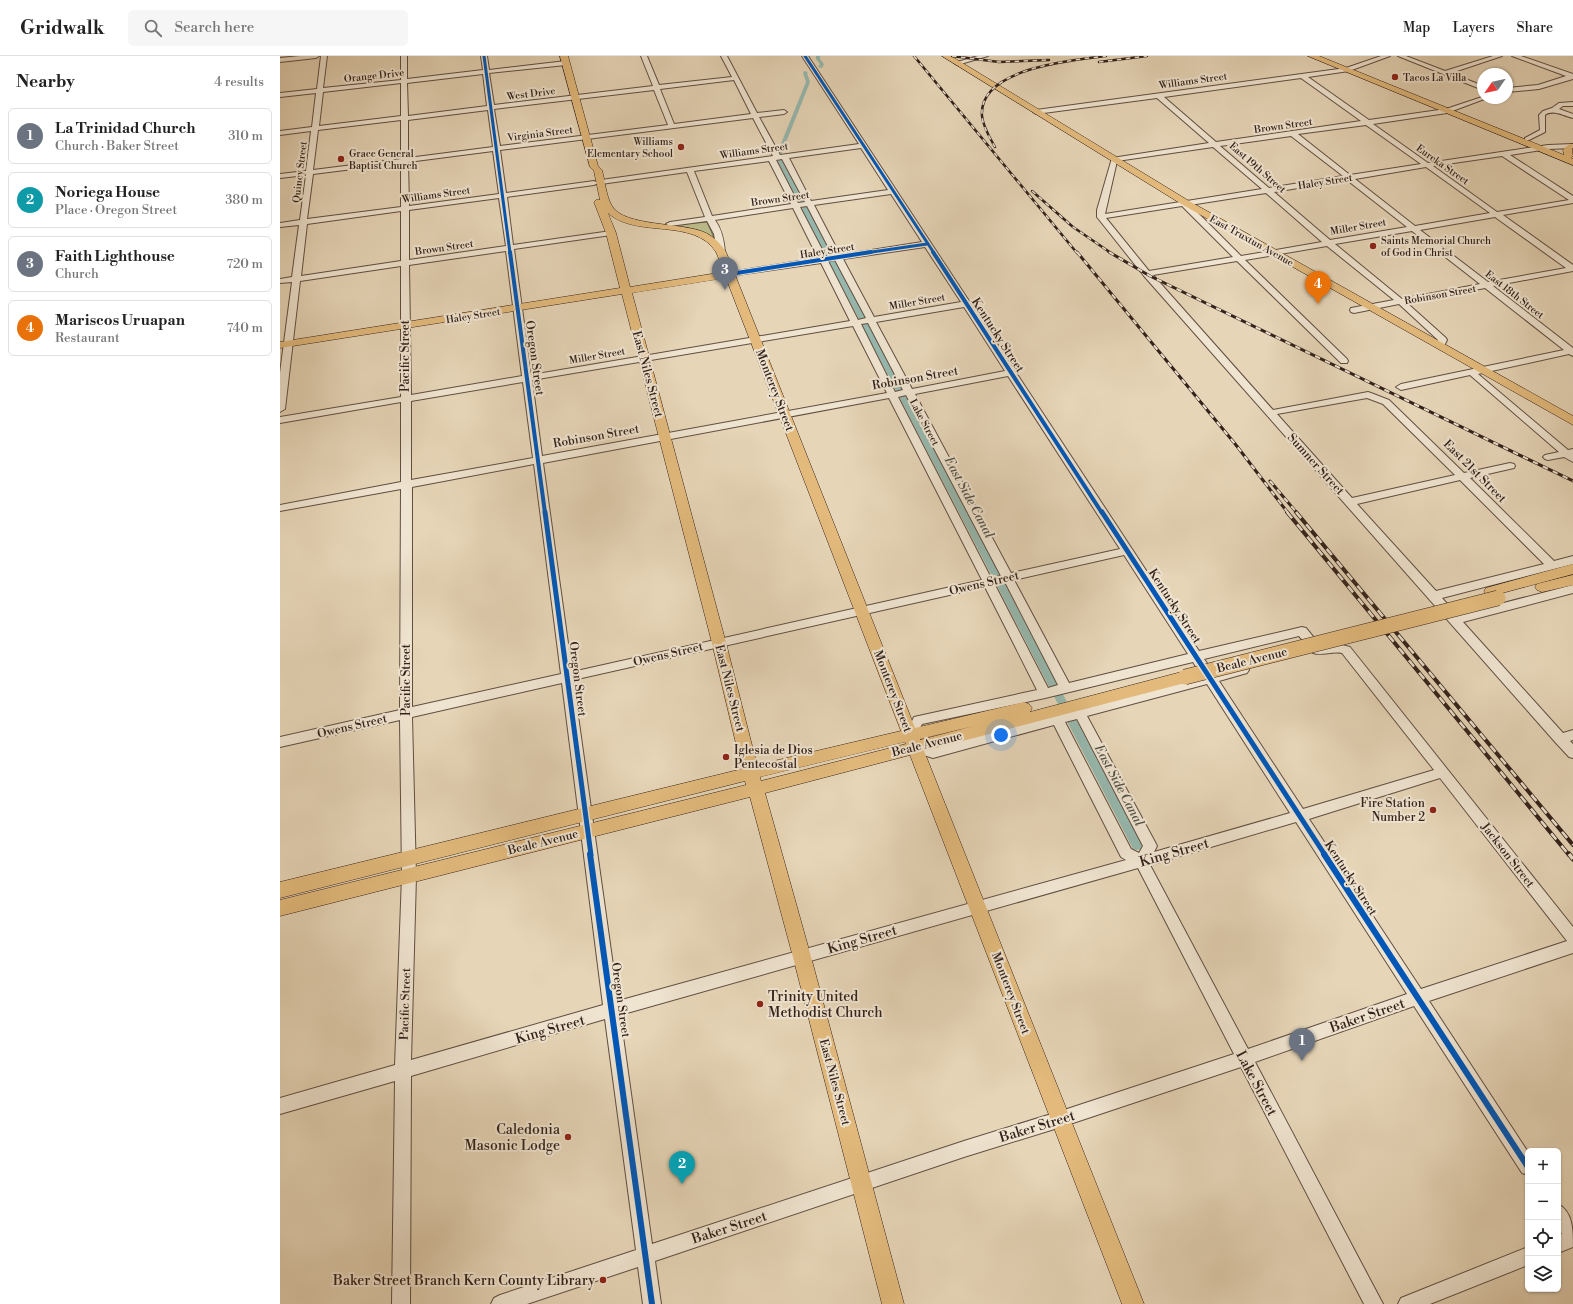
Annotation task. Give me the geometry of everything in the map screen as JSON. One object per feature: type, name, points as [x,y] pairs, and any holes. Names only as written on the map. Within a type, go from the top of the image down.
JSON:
[{"type":"main road","name":"East Truxtun Avenue","points":[[946,56],[1186,203],[1573,421]]},
{"type":"main road","points":[[1312,56],[1350,69],[1572,158]]},
{"type":"main road","points":[[1323,56],[1350,69]]},
{"type":"main road","name":"East Niles Street","points":[[565,60],[594,167],[590,171],[598,182],[608,208],[615,214],[635,222],[693,232],[708,239],[721,252]]},
{"type":"main road","points":[[1450,110],[1527,139],[1544,148]]},
{"type":"main road","points":[[1572,158],[1567,150],[1573,145]]},
{"type":"main road","name":"East Niles Street","points":[[598,182],[601,207],[610,232],[644,358],[719,643],[753,781],[802,957],[893,1304]]},
{"type":"main road","name":"Monterey Street","points":[[721,252],[1133,1304]]},
{"type":"main road","name":"Haley Street","points":[[284,344],[730,274]]},
{"type":"main road","name":"Beale Avenue","points":[[280,908],[408,876],[585,823],[1494,594],[1573,569]]},
{"type":"main road","name":"Beale Avenue","points":[[1494,594],[1573,580]]},
{"type":"main road","points":[[899,705],[908,717],[918,720]]},
{"type":"main road","points":[[927,776],[926,761],[932,753]]},
{"type":"main road","name":"Beale Avenue","points":[[280,890],[408,858],[585,823]]},
{"type":"street","points":[[280,60],[316,56]]},
{"type":"street","name":"Quincy Street","points":[[280,409],[284,344],[296,278],[324,56]]},
{"type":"street","name":"Pacific Street","points":[[401,1304],[403,1071],[408,876],[406,714],[404,56]]},
{"type":"street","name":"Oregon Street","points":[[484,56],[568,677],[585,823],[613,1011],[652,1304]]},
{"type":"street","points":[[644,56],[672,126]]},
{"type":"street","name":"Lake Street","points":[[724,56],[777,157],[808,204],[838,258],[1066,688]]},
{"type":"street","name":"Kentucky Street","points":[[805,56],[1525,1162]]},
{"type":"street","points":[[957,63],[985,56]]},
{"type":"street","name":"Williams Street","points":[[1036,112],[1350,69],[1387,56]]},
{"type":"street","points":[[1401,56],[1477,86]]},
{"type":"street","points":[[1446,74],[1499,56]]},
{"type":"street","points":[[1515,56],[1572,76]]},
{"type":"street","name":"Orange Drive","points":[[280,96],[486,72],[565,60]]},
{"type":"street","name":"Eureka Street","points":[[1302,76],[1573,269]]},
{"type":"street","points":[[1513,89],[1544,86],[1572,76]]},
{"type":"street","name":"West Drive","points":[[280,133],[736,78]]},
{"type":"street","name":"East 19th Street","points":[[1158,95],[1327,242],[1400,301],[1443,340],[1440,346]]},
{"type":"street","name":"Brown Street","points":[[1114,159],[1450,110],[1477,100]]},
{"type":"street","points":[[1527,139],[1537,135],[1543,130],[1542,114],[1554,110],[1561,104],[1573,104]]},
{"type":"street","points":[[1554,110],[1573,116]]},
{"type":"street","name":"Virginia Street","points":[[280,176],[784,112]]},
{"type":"street","name":"East 18th Street","points":[[1292,133],[1572,352]]},
{"type":"street","name":"Haley Street","points":[[1101,217],[1428,165],[1573,145]]},
{"type":"street","name":"Williams Street","points":[[280,225],[863,146]]},
{"type":"street","points":[[1504,154],[1573,200]]},
{"type":"street","name":"Lake Street","points":[[777,157],[796,206],[1045,693]]},
{"type":"street","points":[[1101,217],[1101,210],[1114,159]]},
{"type":"street","name":"Monterey Street","points":[[689,169],[709,218],[713,222],[720,240],[721,252]]},
{"type":"street","name":"Brown Street","points":[[670,224],[893,192]]},
{"type":"street","name":"Miller Street","points":[[1147,274],[1573,200]]},
{"type":"street","points":[[1186,203],[1186,206],[1344,361]]},
{"type":"street","name":"Sumner Street","points":[[1101,217],[1147,274],[1573,753]]},
{"type":"street","name":"Brown Street","points":[[280,281],[610,232]]},
{"type":"street","name":"Haley Street","points":[[730,274],[927,244]]},
{"type":"street","name":"Robinson Street","points":[[1354,310],[1573,269]]},
{"type":"street","name":"Miller Street","points":[[280,420],[966,304]]},
{"type":"street","points":[[1401,387],[1572,352]]},
{"type":"street","points":[[1471,372],[1571,454]]},
{"type":"street","name":"Robinson Street","points":[[280,508],[1011,373]]},
{"type":"street","name":"East 21st Street","points":[[1270,413],[1368,395],[1386,402],[1552,565]]},
{"type":"street","points":[[1548,457],[1571,454]]},
{"type":"street","points":[[1349,502],[1510,466]]},
{"type":"street","name":"Owens Street","points":[[280,742],[1127,551]]},
{"type":"street","points":[[1433,596],[1573,560]]},
{"type":"street","points":[[1454,620],[1573,590]]},
{"type":"street","points":[[932,753],[913,741],[918,720],[1045,693],[1302,631],[1317,651]]},
{"type":"street","name":"Jackson Street","points":[[932,753],[1317,651],[1334,647],[1346,650],[1573,938]]},
{"type":"street","points":[[1080,714],[1150,846],[1141,861]]},
{"type":"street","name":"Lake Street","points":[[1058,720],[1126,853],[1141,861],[1374,1304]]},
{"type":"street","points":[[1560,739],[1573,735]]},
{"type":"street","name":"King Street","points":[[280,1106],[1299,816],[1443,772]]},
{"type":"street","name":"Baker Street","points":[[500,1304],[964,1149],[1061,1120],[1573,946]]},
{"type":"street","points":[[1561,1218],[1573,1237],[1561,1243]]},
{"type":"street","points":[[1407,1304],[1525,1257]]},
{"type":"green space","points":[[707,222],[714,238],[698,230],[674,225]]},
{"type":"waterway","name":"East Side Canal","points":[[818,56],[818,59],[822,64],[820,67]]},
{"type":"waterway","name":"East Side Canal","points":[[778,155],[808,82],[806,72]]},
{"type":"waterway","name":"East Side Canal","points":[[780,161],[1137,846]]},
{"type":"railway","points":[[914,56],[1077,253]]},
{"type":"railway","points":[[952,56],[999,62],[1049,60]]},
{"type":"railway","points":[[995,147],[985,128],[982,116],[985,100],[995,87],[1011,77],[1051,64],[1106,56]]},
{"type":"railway","points":[[1099,62],[1147,56]]},
{"type":"railway","points":[[1032,191],[1073,227],[1111,253]]},
{"type":"railway","points":[[1077,252],[1236,445],[1288,513]]},
{"type":"railway","points":[[1109,252],[1150,276],[1573,481]]},
{"type":"railway","points":[[1270,481],[1297,513]]},
{"type":"railway","points":[[1287,512],[1569,855]]},
{"type":"railway","points":[[1296,512],[1573,845]]},
{"type":"railway","points":[[1569,854],[1573,859]]},
{"type":"cycle path","points":[[484,56],[652,1304]]},
{"type":"cycle path","points":[[805,56],[1525,1162]]},
{"type":"cycle path","points":[[730,274],[927,244]]},
{"type":"place","name":"Tacos La Villa","points":[[1395,77]]},
{"type":"place","name":"Williams Elementary School","points":[[681,147]]},
{"type":"place","name":"Grace General Baptist Church","points":[[341,159]]},
{"type":"place","name":"Saints Memorial Church of God in Christ","points":[[1373,246]]},
{"type":"place","name":"Faith Lighthouse","points":[[725,290]]},
{"type":"place","name":"Mariscos Uruapan","points":[[1318,304]]},
{"type":"place","name":"Iglesia de Dios Pentecostal","points":[[726,757]]},
{"type":"place","name":"Fire Station Number 2","points":[[1433,810]]},
{"type":"place","name":"Trinity United Methodist Church","points":[[760,1004]]},
{"type":"place","name":"La Trinidad Church","points":[[1302,1061]]},
{"type":"place","name":"Caledonia Masonic Lodge","points":[[568,1137]]},
{"type":"place","name":"Noriega House","points":[[682,1184]]},
{"type":"place","name":"Baker Street Branch Kern County Library","points":[[603,1280]]}]
